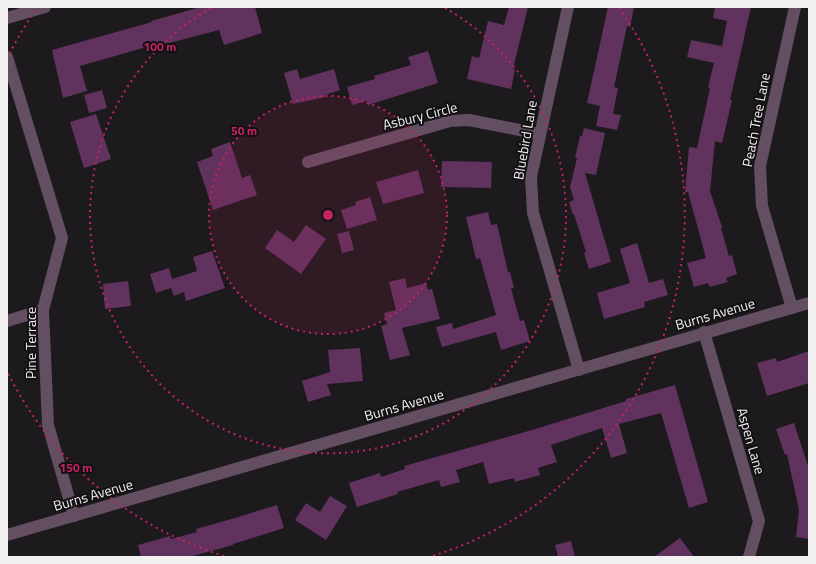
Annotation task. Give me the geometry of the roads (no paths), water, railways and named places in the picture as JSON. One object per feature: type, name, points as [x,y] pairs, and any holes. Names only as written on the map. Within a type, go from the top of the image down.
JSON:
[{"type":"street","points":[[7,18],[45,7]]},
{"type":"street","name":"Bluebird Lane","points":[[568,7],[531,177],[533,213],[579,370]]},
{"type":"street","name":"Peach Tree Lane","points":[[792,308],[762,206],[760,166],[794,7]]},
{"type":"street","name":"Pine Terrace","points":[[7,57],[62,238],[44,310],[48,425],[74,516]]},
{"type":"street","name":"Asbury Circle","points":[[308,162],[450,121],[469,120],[540,134]]},
{"type":"street","name":"Burns Avenue","points":[[7,535],[579,370],[704,332],[809,303]]},
{"type":"street","points":[[7,321],[44,310]]},
{"type":"street","name":"Aspen Lane","points":[[704,332],[759,521],[749,557]]}]
